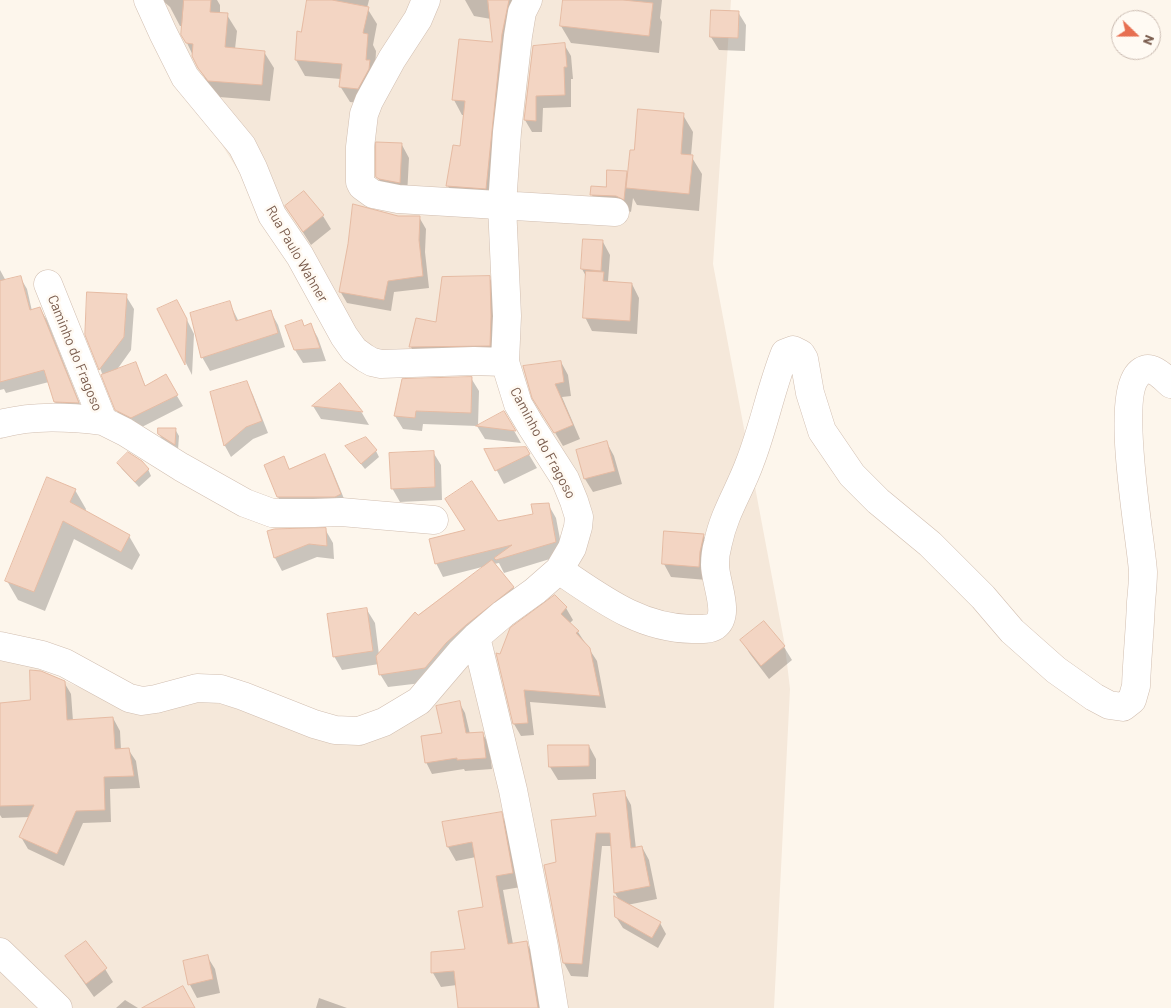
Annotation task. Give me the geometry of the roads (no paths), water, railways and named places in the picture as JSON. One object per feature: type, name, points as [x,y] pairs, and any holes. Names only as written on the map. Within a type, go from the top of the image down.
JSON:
[{"type":"street","name":"Rua Paulo Wahner","points":[[148,0],[185,77],[242,146],[272,215],[300,256],[319,288],[335,322],[354,350],[372,362],[381,364],[505,362]]},
{"type":"street","points":[[426,0],[418,19],[392,59],[364,114],[360,147],[360,182],[362,186],[372,194],[398,199],[615,212]]},
{"type":"street","name":"Caminho do Fragoso","points":[[0,646],[42,655],[65,663],[129,698],[142,700],[156,699],[197,688],[221,689],[314,724],[335,730],[358,731],[384,722],[419,701],[476,637],[559,570],[572,548],[579,518],[565,478],[518,404],[505,362],[507,316],[502,205],[507,132],[518,36],[522,12],[528,0]]},
{"type":"street","name":"Caminho do Fragoso","points":[[48,284],[103,421]]},
{"type":"street","points":[[559,570],[614,607],[655,623],[690,629],[711,628],[716,625],[721,620],[723,607],[715,566],[719,535],[725,515],[750,462],[785,353],[793,350],[801,354],[804,359],[810,393],[822,431],[852,475],[878,501],[930,544],[983,597],[1012,631],[1038,654],[1094,697],[1109,705],[1123,707],[1132,700],[1136,686],[1143,573],[1128,428],[1130,391],[1135,378],[1145,369],[1153,370],[1171,384]]},
{"type":"street","name":"Caminho do Fragoso","points":[[2,417],[32,419],[68,417],[103,421],[245,503],[272,513],[314,514],[341,512],[434,520]]},
{"type":"street","points":[[476,637],[513,790],[554,1008]]},
{"type":"street","points":[[0,952],[58,1008]]}]
